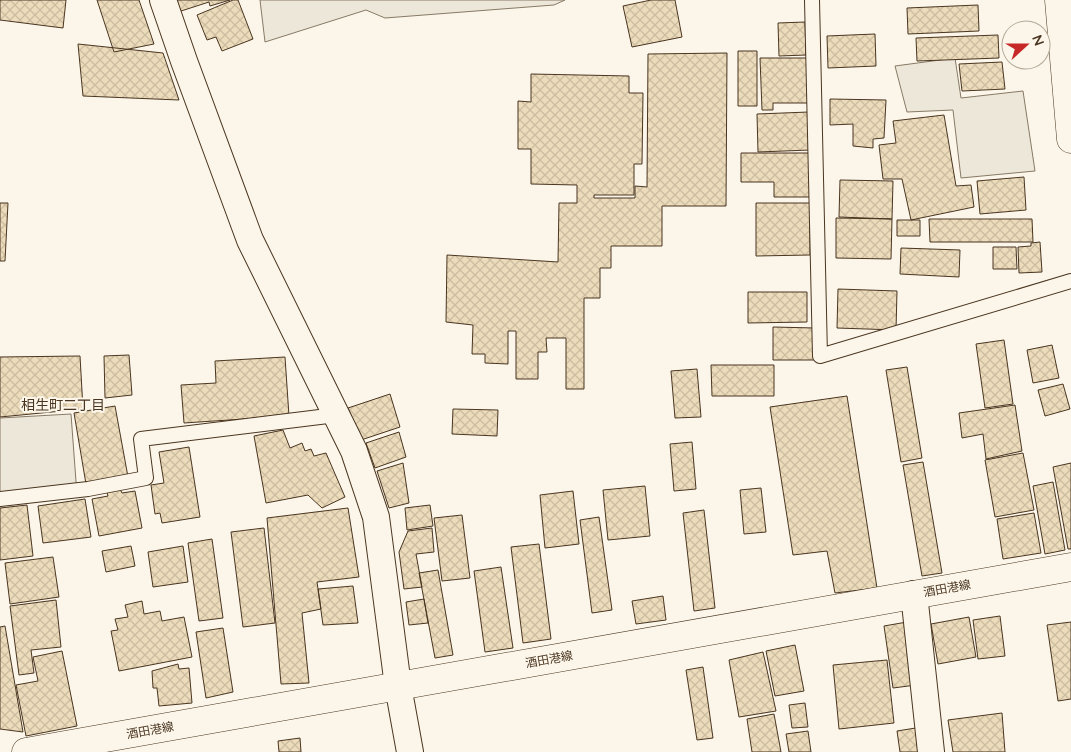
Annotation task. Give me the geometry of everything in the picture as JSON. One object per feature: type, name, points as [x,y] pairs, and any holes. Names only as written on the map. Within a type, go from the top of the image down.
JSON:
[{"type":"main road","points":[[1059,0],[1071,139]]},
{"type":"main road","name":"酒田港線","points":[[26,752],[1071,567]]},
{"type":"street","points":[[163,0],[250,240],[354,451],[376,518],[398,686],[410,752]]},
{"type":"street","points":[[914,594],[931,752]]},
{"type":"lane","points":[[812,0],[820,356],[1071,281]]},
{"type":"lane","points":[[0,499],[88,489],[146,478],[142,440],[336,415]]},
{"type":"shaded area","points":[[260,0],[565,0],[554,5],[385,18],[366,10],[265,42]]},
{"type":"shaded area","points":[[955,58],[961,98],[1023,91],[1035,171],[961,178],[953,110],[907,112],[895,66]]},
{"type":"shaded area","points":[[71,414],[77,495],[0,502],[0,418]]},
{"type":"building","points":[[0,0],[66,0],[63,28],[0,20]]},
{"type":"building","points":[[97,0],[139,0],[154,44],[114,52]]},
{"type":"building","points":[[174,0],[230,0],[210,6],[209,2],[178,12]]},
{"type":"building","points":[[233,0],[238,0],[253,39],[222,51],[216,37],[207,40],[197,15]]},
{"type":"building","points":[[651,0],[675,0],[682,37],[632,47],[623,6]]},
{"type":"building","points":[[978,5],[979,31],[908,34],[907,8]]},
{"type":"building","points":[[805,22],[806,55],[779,56],[778,23]]},
{"type":"building","points":[[875,34],[876,66],[828,68],[827,36]]},
{"type":"building","points":[[998,35],[999,58],[917,61],[916,38]]},
{"type":"building","points":[[78,44],[163,53],[179,100],[83,96]]},
{"type":"building","points":[[738,51],[757,51],[757,106],[738,106]]},
{"type":"building","points":[[727,53],[726,206],[662,206],[662,246],[611,246],[611,268],[600,268],[600,298],[584,298],[584,389],[566,389],[566,338],[546,338],[547,352],[538,352],[538,379],[516,379],[516,331],[508,331],[508,364],[485,363],[485,354],[472,354],[473,325],[446,322],[447,255],[558,262],[559,203],[577,203],[577,185],[531,184],[531,149],[518,149],[518,101],[531,102],[531,74],[629,76],[629,93],[643,93],[642,164],[634,164],[634,195],[594,195],[594,198],[635,198],[635,186],[647,187],[648,54]]},
{"type":"building","points":[[760,58],[808,58],[809,103],[773,103],[773,110],[762,110]]},
{"type":"building","points":[[1001,62],[1005,89],[962,91],[959,64]]},
{"type":"building","points":[[830,99],[886,100],[884,138],[873,139],[873,148],[853,146],[853,124],[830,125]]},
{"type":"building","points":[[809,112],[810,150],[758,152],[757,114]]},
{"type":"building","points":[[944,115],[956,186],[971,185],[974,207],[911,220],[902,179],[883,179],[879,145],[896,143],[893,121]]},
{"type":"building","points":[[741,153],[811,153],[811,197],[774,197],[774,182],[741,182]]},
{"type":"building","points":[[1024,177],[1026,210],[980,214],[977,181]]},
{"type":"building","points":[[840,180],[893,181],[892,219],[839,217]]},
{"type":"building","points":[[0,203],[8,203],[5,261],[0,261]]},
{"type":"building","points":[[756,203],[810,203],[810,255],[756,256]]},
{"type":"building","points":[[836,218],[892,219],[891,259],[836,258]]},
{"type":"building","points":[[929,219],[1032,219],[1033,242],[930,242]]},
{"type":"building","points":[[897,220],[920,220],[920,236],[897,236]]},
{"type":"building","points":[[1040,242],[1042,272],[1019,273],[1018,247],[1031,246],[1031,243]]},
{"type":"building","points":[[993,247],[1016,247],[1017,269],[993,269]]},
{"type":"building","points":[[901,248],[960,250],[959,277],[900,274]]},
{"type":"building","points":[[838,289],[897,291],[896,330],[837,328]]},
{"type":"building","points":[[748,292],[807,292],[807,322],[748,323]]},
{"type":"building","points":[[773,327],[815,328],[815,360],[773,360]]},
{"type":"building","points":[[1004,340],[1013,404],[985,408],[976,344]]},
{"type":"building","points":[[1052,345],[1059,378],[1033,383],[1027,350]]},
{"type":"building","points":[[129,355],[132,395],[105,398],[104,356]]},
{"type":"building","points":[[80,356],[83,409],[0,417],[0,357]]},
{"type":"building","points":[[285,357],[289,416],[184,423],[181,385],[216,383],[215,361]]},
{"type":"building","points":[[711,365],[774,365],[774,396],[712,396]]},
{"type":"building","points":[[907,367],[922,458],[901,462],[886,370]]},
{"type":"building","points":[[697,369],[701,417],[675,418],[671,371]]},
{"type":"building","points":[[1063,384],[1070,409],[1045,416],[1038,390]]},
{"type":"building","points":[[390,394],[400,427],[361,440],[348,408]]},
{"type":"building","points":[[847,396],[877,588],[835,593],[827,551],[793,555],[770,407]]},
{"type":"building","points":[[1015,405],[1022,451],[986,459],[983,434],[962,438],[959,413]]},
{"type":"building","points":[[115,406],[128,477],[86,484],[74,413]]},
{"type":"building","points":[[453,409],[498,410],[497,436],[452,434]]},
{"type":"building","points":[[283,430],[290,448],[302,443],[305,451],[311,449],[314,456],[326,453],[345,497],[322,508],[308,495],[266,503],[254,436]]},
{"type":"building","points":[[399,432],[406,457],[375,468],[366,443]]},
{"type":"building","points":[[692,442],[696,489],[674,491],[670,444]]},
{"type":"building","points":[[189,447],[200,517],[162,523],[160,513],[155,514],[151,485],[164,483],[159,452]]},
{"type":"building","points":[[1023,453],[1034,510],[995,517],[985,460]]},
{"type":"building","points":[[923,462],[942,573],[922,576],[903,465]]},
{"type":"building","points":[[403,463],[409,503],[389,508],[377,471]]},
{"type":"building","points":[[1071,463],[1071,549],[1068,549],[1053,467]]},
{"type":"building","points":[[1053,482],[1065,550],[1045,554],[1033,486]]},
{"type":"building","points":[[645,486],[650,536],[608,540],[603,490]]},
{"type":"building","points":[[119,487],[122,493],[135,491],[142,528],[99,536],[92,499],[108,496],[106,489]]},
{"type":"building","points":[[761,488],[766,532],[744,534],[740,490]]},
{"type":"building","points":[[573,491],[579,544],[545,548],[540,495]]},
{"type":"building","points":[[85,499],[91,537],[43,543],[38,506]]},
{"type":"building","points":[[27,505],[33,556],[0,560],[0,508]]},
{"type":"building","points":[[430,505],[433,526],[407,530],[405,508]]},
{"type":"building","points":[[348,508],[359,577],[317,582],[321,609],[302,613],[309,683],[281,684],[267,518]]},
{"type":"building","points":[[704,510],[715,608],[694,611],[683,513]]},
{"type":"building","points":[[1034,513],[1041,553],[1003,559],[997,519]]},
{"type":"building","points":[[462,515],[470,578],[442,581],[434,518]]},
{"type":"building","points":[[599,517],[612,610],[592,613],[580,520]]},
{"type":"building","points":[[264,528],[275,623],[243,627],[231,532]]},
{"type":"building","points":[[432,528],[434,552],[416,554],[422,587],[404,589],[399,552],[408,531]]},
{"type":"building","points":[[212,539],[223,618],[199,621],[188,543]]},
{"type":"building","points":[[539,544],[551,639],[523,643],[511,547]]},
{"type":"building","points":[[131,546],[135,566],[106,572],[102,551]]},
{"type":"building","points":[[183,546],[188,582],[153,587],[148,552]]},
{"type":"building","points":[[53,557],[59,597],[10,604],[5,563]]},
{"type":"building","points":[[501,567],[513,648],[485,652],[474,571]]},
{"type":"building","points":[[438,570],[453,655],[435,658],[419,573]]},
{"type":"building","points":[[353,586],[358,623],[323,625],[318,589]]},
{"type":"building","points":[[663,596],[666,620],[636,624],[632,601]]},
{"type":"building","points":[[424,599],[428,623],[409,625],[406,602]]},
{"type":"building","points":[[56,600],[61,647],[31,650],[34,673],[19,675],[10,606]]},
{"type":"building","points":[[142,601],[144,614],[160,611],[162,621],[184,617],[192,657],[119,671],[111,631],[118,630],[115,619],[128,617],[125,605]]},
{"type":"building","points":[[1000,616],[1005,656],[978,659],[973,620]]},
{"type":"building","points":[[969,617],[976,657],[938,664],[931,624]]},
{"type":"building","points":[[907,622],[916,685],[893,688],[884,626]]},
{"type":"building","points":[[1071,622],[1071,699],[1058,701],[1047,625]]},
{"type":"building","points":[[5,626],[23,732],[0,729],[0,627]]},
{"type":"building","points":[[223,628],[233,692],[206,698],[196,632]]},
{"type":"building","points":[[795,645],[804,691],[775,696],[766,651]]},
{"type":"building","points":[[62,651],[77,726],[26,736],[16,685],[38,681],[33,657]]},
{"type":"building","points":[[763,652],[776,711],[739,717],[729,660]]},
{"type":"building","points":[[887,660],[894,723],[839,729],[833,665]]},
{"type":"building","points":[[178,664],[179,669],[189,668],[192,703],[159,706],[157,688],[153,688],[152,671]]},
{"type":"building","points":[[703,667],[713,738],[697,740],[686,670]]},
{"type":"building","points":[[805,703],[808,727],[792,728],[789,705]]},
{"type":"building","points":[[1002,713],[1005,752],[953,752],[948,720]]},
{"type":"building","points":[[774,714],[781,752],[752,752],[747,719]]},
{"type":"building","points":[[922,727],[926,752],[900,752],[897,731]]},
{"type":"building","points":[[808,731],[811,752],[789,752],[786,734]]},
{"type":"building","points":[[300,738],[301,752],[279,752],[278,741]]},
{"type":"district","name":"相生町二丁目","points":[[63,405]]}]
